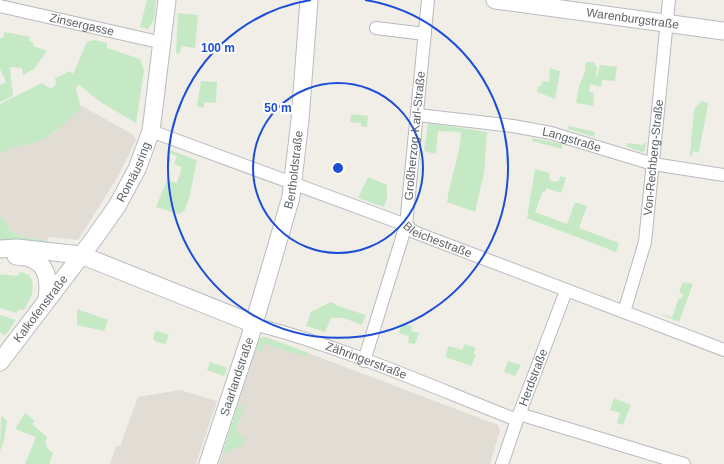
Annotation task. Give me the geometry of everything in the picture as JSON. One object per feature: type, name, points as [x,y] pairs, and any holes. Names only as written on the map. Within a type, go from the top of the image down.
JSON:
[{"type":"main road","name":"Romäusring","points":[[81,255],[117,206],[137,169],[151,131],[163,43],[167,0]]},
{"type":"main road","name":"Bertholdstraße","points":[[263,288],[294,184],[309,0]]},
{"type":"main road","name":"Warenburgstraße","points":[[494,0],[724,32]]},
{"type":"main road","points":[[2,249],[17,248],[81,255]]},
{"type":"main road","points":[[2,249],[17,256],[33,259],[43,267],[49,288],[47,300]]},
{"type":"main road","name":"Kalkofenstraße","points":[[0,362],[81,255]]},
{"type":"main road","name":"Zähringerstraße","points":[[81,255],[254,324]]},
{"type":"main road","name":"Zähringerstraße","points":[[213,307],[241,311],[247,309],[255,302],[263,288]]},
{"type":"main road","name":"Saarlandstraße","points":[[208,464],[254,324],[263,288]]},
{"type":"street","name":"Großherzog-Karl-Straße","points":[[364,360],[406,225],[418,115],[428,0]]},
{"type":"street","name":"Von-Rechberg-Straße","points":[[624,312],[646,242],[669,0]]},
{"type":"street","name":"Zinsergasse","points":[[0,6],[163,43]]},
{"type":"street","points":[[376,28],[425,34]]},
{"type":"street","name":"Langstraße","points":[[418,115],[513,126],[551,133],[653,164],[724,175]]},
{"type":"street","name":"Bleichestraße","points":[[151,131],[406,225],[414,232],[724,350]]},
{"type":"street","name":"Herdstraße","points":[[502,464],[518,417],[566,291]]},
{"type":"street","name":"Zähringerstraße","points":[[254,324],[272,327],[518,417],[684,464]]},
{"type":"shaded area","points":[[82,106],[132,134],[136,140],[117,178],[78,240],[48,237],[47,241],[20,236],[10,231],[5,219],[0,218],[0,153],[9,148],[26,145],[55,133]]},
{"type":"shaded area","points":[[266,337],[498,425],[500,430],[490,464],[219,464],[258,341]]},
{"type":"shaded area","points":[[180,390],[217,401],[196,464],[110,464],[116,446],[120,446],[138,397]]},
{"type":"green space","points":[[147,0],[156,0],[154,20],[148,29],[140,27]]},
{"type":"green space","points":[[178,13],[198,15],[195,48],[182,46],[179,54],[176,52]]},
{"type":"green space","points":[[4,32],[30,37],[29,41],[34,43],[33,46],[47,51],[34,69],[23,75],[22,68],[10,67],[13,96],[0,102],[0,85],[6,82],[0,69],[0,38],[3,38]]},
{"type":"green space","points":[[95,40],[107,43],[107,48],[140,59],[144,71],[136,123],[99,101],[78,84],[76,89],[81,108],[62,126],[51,135],[39,141],[0,153],[0,104],[42,83],[47,87],[52,88],[56,84],[55,78],[70,71],[73,74],[86,44],[88,41]]},
{"type":"green space","points":[[586,62],[594,62],[597,68],[597,77],[600,65],[617,67],[615,81],[602,80],[601,87],[590,84],[589,92],[594,93],[593,106],[576,103],[579,86],[585,72]]},
{"type":"green space","points":[[550,68],[560,71],[555,99],[537,92],[538,86],[541,86],[542,81],[549,82]]},
{"type":"green space","points":[[201,81],[217,82],[216,103],[204,102],[204,108],[197,106]]},
{"type":"green space","points":[[701,101],[708,103],[699,153],[693,151],[692,156],[690,155],[694,110]]},
{"type":"green space","points":[[351,114],[368,116],[367,127],[361,126],[361,123],[350,122]]},
{"type":"green space","points":[[428,123],[487,132],[484,173],[475,212],[447,202],[459,150],[461,132],[438,131],[436,154],[424,151]]},
{"type":"green space","points":[[569,126],[595,132],[594,137],[568,129]]},
{"type":"green space","points":[[532,138],[562,144],[562,149],[532,141]]},
{"type":"green space","points":[[627,143],[643,145],[646,143],[645,151],[642,152],[627,147]]},
{"type":"green space","points":[[170,150],[197,160],[189,199],[184,211],[179,214],[156,207],[167,180],[177,183],[182,167],[174,164],[177,156],[168,153]]},
{"type":"green space","points":[[535,169],[549,173],[550,180],[555,182],[559,181],[560,176],[566,178],[561,193],[546,188],[545,192],[543,191],[535,212],[567,224],[575,202],[587,206],[579,228],[619,243],[616,252],[527,218]]},
{"type":"green space","points":[[368,177],[387,185],[387,198],[384,207],[358,198]]},
{"type":"green space","points":[[0,218],[5,219],[10,231],[20,236],[47,241],[46,243],[0,240]]},
{"type":"green space","points":[[21,272],[29,275],[33,284],[31,297],[24,310],[20,309],[16,313],[0,308],[0,274],[17,276]]},
{"type":"green space","points":[[683,282],[693,284],[679,322],[657,313],[672,317],[679,298],[682,298],[683,294],[679,292]]},
{"type":"green space","points":[[331,302],[338,306],[366,315],[362,325],[344,318],[331,318],[325,332],[306,326],[311,312]]},
{"type":"green space","points":[[77,309],[108,320],[104,331],[77,325]]},
{"type":"green space","points":[[0,315],[16,320],[5,336],[0,332]]},
{"type":"green space","points":[[402,323],[412,326],[411,331],[419,333],[415,344],[408,343],[409,336],[399,333]]},
{"type":"green space","points":[[158,331],[169,335],[165,344],[157,342],[153,339],[155,332]]},
{"type":"green space","points":[[265,337],[308,353],[306,357],[265,344],[262,352],[255,349],[260,338]]},
{"type":"green space","points":[[465,344],[476,348],[473,354],[476,355],[471,366],[445,357],[449,346],[462,350]]},
{"type":"green space","points":[[508,361],[521,365],[515,376],[504,372]]},
{"type":"green space","points":[[210,362],[227,368],[224,376],[207,370]]},
{"type":"green space","points":[[614,398],[631,405],[623,425],[617,423],[620,413],[610,410]]},
{"type":"green space","points":[[238,405],[244,406],[236,430],[240,436],[245,438],[243,445],[222,454]]},
{"type":"green space","points":[[25,413],[35,421],[32,424],[47,437],[45,442],[48,449],[53,453],[49,464],[25,464],[36,437],[15,429]]},
{"type":"green space","points":[[1,416],[7,420],[4,441],[0,451]]}]
